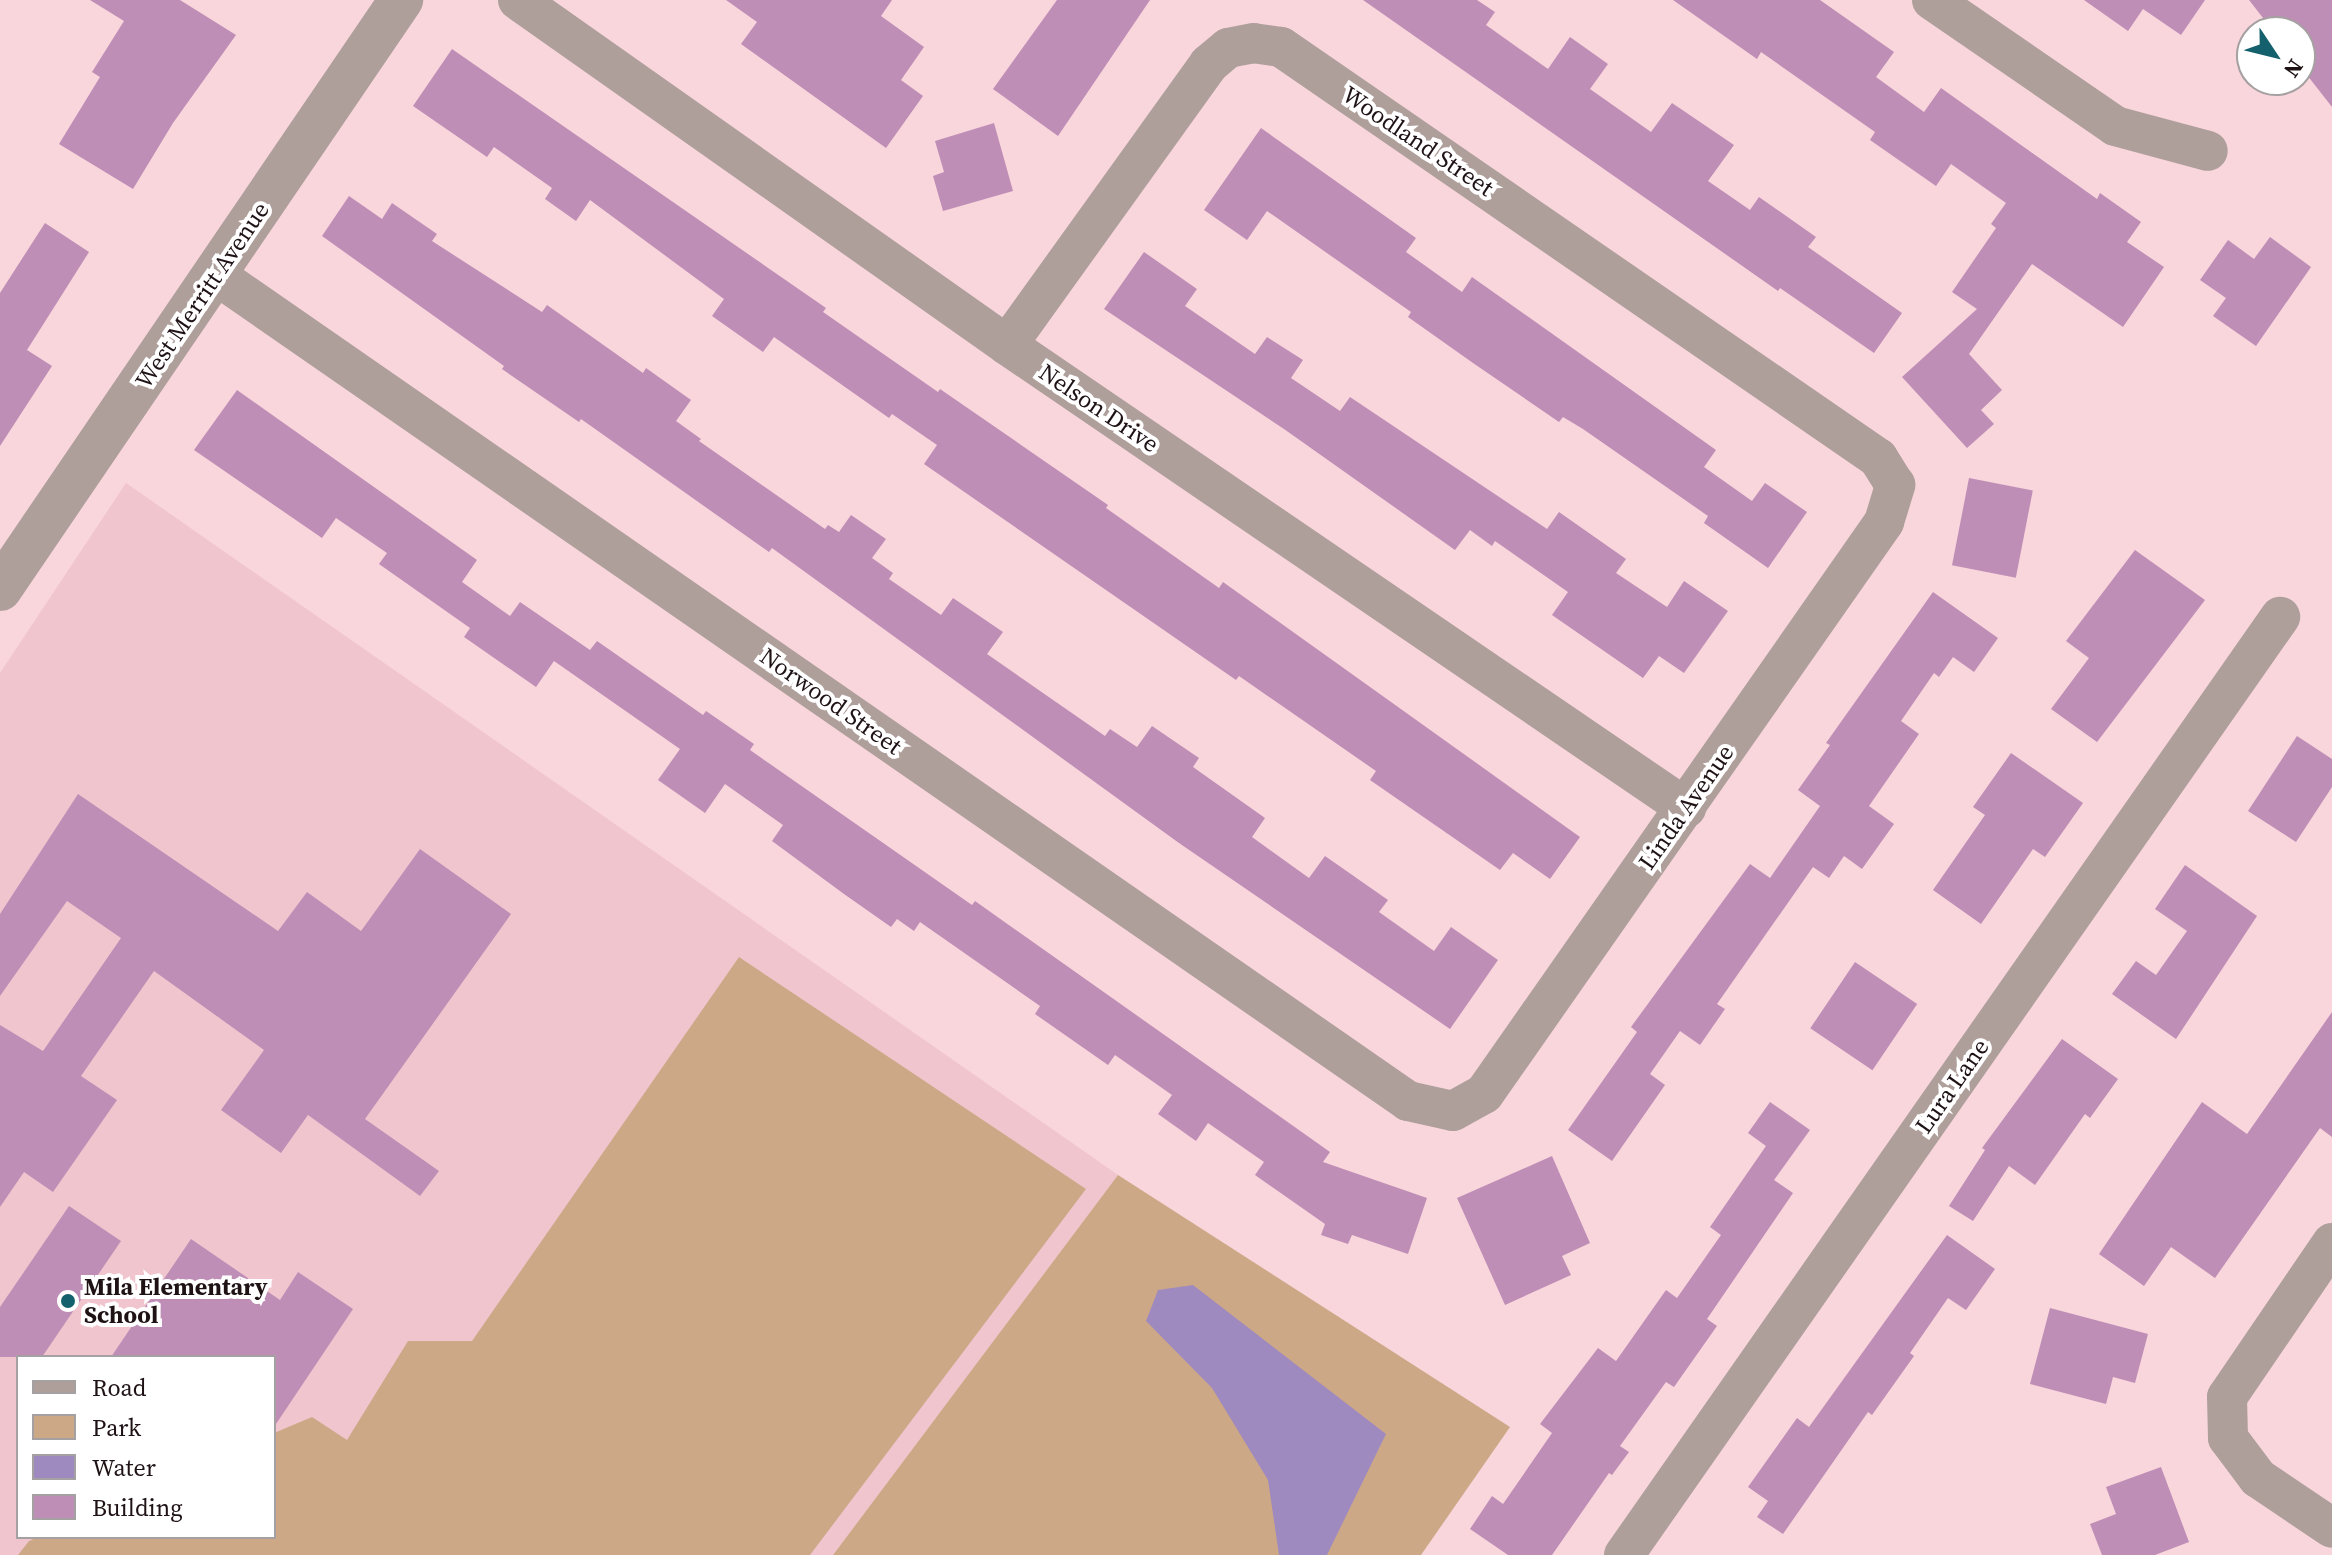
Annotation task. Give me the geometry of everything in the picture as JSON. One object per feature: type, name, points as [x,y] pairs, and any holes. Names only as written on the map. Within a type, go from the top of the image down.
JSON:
[{"type":"street","name":"West Merritt Avenue","points":[[0,589],[401,0]]},
{"type":"street","name":"Nelson Drive","points":[[518,0],[1007,345],[1686,808]]},
{"type":"street","points":[[1932,0],[2115,126],[2208,151]]},
{"type":"street","name":"Woodland Street","points":[[1007,345],[1209,64],[1228,48],[1254,43],[1281,47],[1878,458],[1895,485]]},
{"type":"street","name":"Norwood Street","points":[[216,275],[1408,1101],[1453,1111]]},
{"type":"street","name":"Linda Avenue","points":[[1453,1111],[1484,1094],[1686,808],[1884,522],[1895,485]]},
{"type":"street","name":"Lura Lane","points":[[1624,1555],[2280,617]]},
{"type":"street","points":[[2332,1243],[2227,1397],[2228,1438],[2258,1478],[2332,1528]]},
{"type":"shaded area","points":[[126,483],[1118,1175],[833,1555],[0,1555],[0,673]]},
{"type":"green space","points":[[739,957],[1086,1189],[810,1555],[18,1555],[34,1539],[276,1539],[276,1432],[312,1417],[347,1440],[408,1341],[472,1341]]},
{"type":"green space","points":[[1118,1175],[1510,1427],[1421,1555],[833,1555]]},
{"type":"water","points":[[1193,1285],[1386,1434],[1327,1555],[1279,1555],[1268,1480],[1212,1388],[1146,1321],[1158,1290]]},
{"type":"building","points":[[90,0],[180,0],[236,35],[173,123],[133,189],[59,144],[100,77],[92,72],[124,21]]},
{"type":"building","points":[[726,0],[892,0],[881,16],[924,47],[901,80],[923,96],[886,148],[741,44],[757,22]]},
{"type":"building","points":[[1057,0],[1150,0],[1058,136],[993,89]]},
{"type":"building","points":[[1363,0],[1477,0],[1495,12],[1486,25],[1548,69],[1570,37],[1608,64],[1590,89],[1651,132],[1672,103],[1734,145],[1708,181],[1750,210],[1759,197],[1816,237],[1808,247],[1902,313],[1874,353],[1780,288],[1778,291]]},
{"type":"building","points":[[1673,0],[1820,0],[1894,52],[1876,77],[1924,112],[1941,88],[2097,199],[2100,193],[2141,222],[2127,242],[2164,267],[2123,327],[2032,264],[1969,354],[2002,390],[1981,410],[1994,424],[1967,448],[1902,377],[1977,309],[1952,292],[1996,228],[1991,224],[2006,203],[1951,164],[1936,186],[1870,140],[1875,132],[1761,52],[1757,59]]},
{"type":"building","points":[[2084,0],[2205,0],[2181,35],[2143,9],[2128,31]]},
{"type":"building","points":[[2249,0],[2332,0],[2332,107],[2316,86],[2316,16],[2262,16]]},
{"type":"building","points":[[452,49],[826,308],[823,312],[938,392],[940,389],[1108,505],[1106,508],[1219,588],[1223,582],[1580,837],[1550,879],[1513,853],[1500,870],[1370,780],[1376,771],[1239,676],[1236,680],[924,464],[937,445],[892,414],[889,418],[774,337],[763,352],[712,316],[724,299],[590,200],[576,221],[545,199],[552,188],[494,147],[487,157],[413,106]]},
{"type":"building","points":[[994,123],[1013,191],[943,211],[933,176],[944,172],[935,141]]},
{"type":"building","points":[[1261,128],[1416,238],[1406,252],[1462,292],[1472,277],[1716,450],[1704,467],[1752,501],[1765,483],[1807,512],[1768,568],[1704,523],[1708,516],[1583,429],[1563,417],[1559,422],[1473,363],[1408,317],[1411,312],[1267,211],[1247,240],[1204,210]]},
{"type":"building","points":[[349,196],[382,219],[392,203],[437,234],[432,241],[542,312],[547,305],[643,373],[646,368],[691,400],[676,421],[701,439],[699,441],[825,529],[828,525],[839,532],[851,515],[886,539],[872,558],[893,573],[889,579],[941,615],[953,598],[1003,632],[987,654],[1105,736],[1110,729],[1137,747],[1152,726],[1199,758],[1193,767],[1265,818],[1252,837],[1309,878],[1325,856],[1388,900],[1379,912],[1434,951],[1451,927],[1498,960],[1450,1029],[1179,843],[772,548],[769,552],[581,419],[579,422],[502,369],[504,366],[322,236]]},
{"type":"building","points":[[45,223],[89,252],[27,350],[52,366],[0,446],[0,293]]},
{"type":"building","points":[[2270,237],[2311,267],[2256,346],[2213,316],[2226,298],[2200,280],[2228,240],[2254,259]]},
{"type":"building","points":[[1144,252],[1197,289],[1185,306],[1255,354],[1267,337],[1303,360],[1291,378],[1340,411],[1350,397],[1547,529],[1559,512],[1626,559],[1616,573],[1667,607],[1684,581],[1728,611],[1684,673],[1659,656],[1643,678],[1552,615],[1568,592],[1495,541],[1492,546],[1470,530],[1455,550],[1284,429],[1104,309]]},
{"type":"building","points":[[237,390],[477,560],[462,582],[510,616],[520,602],[590,650],[597,641],[703,715],[706,711],[754,744],[750,750],[972,905],[975,901],[1330,1152],[1323,1162],[1427,1198],[1408,1254],[1352,1235],[1348,1244],[1321,1235],[1325,1224],[1255,1175],[1264,1162],[1208,1123],[1196,1141],[1158,1114],[1172,1095],[1115,1055],[1108,1065],[1035,1014],[1040,1006],[920,922],[914,931],[897,919],[891,927],[772,841],[783,825],[725,784],[705,813],[658,780],[680,749],[554,661],[536,687],[464,637],[470,628],[379,564],[387,553],[336,518],[322,538],[194,450]]},
{"type":"building","points":[[1969,478],[2033,490],[2016,578],[1952,565]]},
{"type":"building","points":[[2135,550],[2205,600],[2097,742],[2051,709],[2089,658],[2066,641]]},
{"type":"building","points":[[1933,592],[1998,638],[1974,672],[1953,657],[1939,677],[1934,673],[1901,721],[1919,734],[1869,806],[1894,824],[1862,869],[1844,856],[1829,878],[1813,867],[1717,1004],[1725,1009],[1700,1045],[1680,1031],[1650,1074],[1665,1085],[1612,1161],[1568,1130],[1637,1032],[1631,1027],[1750,864],[1770,878],[1820,806],[1798,790],[1830,745],[1826,743]]},
{"type":"building","points":[[2297,736],[2332,759],[2332,787],[2296,842],[2248,811]]},
{"type":"building","points":[[2011,753],[2083,803],[2045,857],[2033,849],[1981,924],[1933,890],[1985,815],[1973,807]]},
{"type":"building","points":[[78,794],[278,931],[307,892],[361,931],[420,849],[511,914],[365,1119],[439,1171],[420,1196],[308,1115],[281,1153],[221,1110],[264,1050],[154,971],[81,1076],[117,1100],[53,1192],[24,1172],[0,1207],[0,1025],[43,1051],[121,938],[67,901],[0,996],[0,914]]},
{"type":"building","points":[[2185,865],[2257,916],[2176,1039],[2112,994],[2136,961],[2156,975],[2187,931],[2155,909]]},
{"type":"building","points":[[1855,962],[1917,1004],[1872,1070],[1810,1028]]},
{"type":"building","points":[[2332,1012],[2332,1137],[2320,1128],[2215,1278],[2171,1247],[2144,1286],[2099,1254],[2202,1102],[2247,1134]]},
{"type":"building","points":[[2062,1039],[2118,1079],[2090,1118],[2085,1114],[2035,1185],[2009,1166],[1973,1221],[1949,1206],[1985,1150],[1982,1148]]},
{"type":"building","points":[[1770,1102],[1810,1130],[1774,1180],[1793,1193],[1707,1319],[1717,1326],[1674,1387],[1666,1382],[1620,1446],[1629,1452],[1612,1475],[1609,1473],[1552,1555],[1508,1555],[1470,1529],[1492,1496],[1503,1504],[1552,1433],[1540,1424],[1598,1348],[1616,1361],[1666,1290],[1677,1298],[1721,1235],[1710,1227],[1766,1146],[1748,1133]]},
{"type":"building","points":[[1552,1156],[1590,1243],[1562,1256],[1571,1275],[1505,1305],[1457,1198]]},
{"type":"building","points":[[69,1206],[121,1241],[43,1355],[0,1357],[0,1307]]},
{"type":"building","points":[[1947,1235],[1995,1269],[1966,1310],[1948,1298],[1910,1353],[1914,1356],[1872,1415],[1868,1412],[1783,1534],[1757,1517],[1768,1501],[1748,1487],[1797,1418],[1809,1427]]},
{"type":"building","points":[[191,1239],[280,1300],[298,1272],[353,1309],[276,1424],[276,1355],[112,1355]]},
{"type":"building","points":[[2050,1308],[2148,1334],[2135,1383],[2113,1377],[2106,1404],[2030,1384]]},
{"type":"building","points":[[2161,1467],[2189,1542],[2155,1555],[2102,1555],[2090,1524],[2116,1514],[2106,1487]]},
{"type":"place","name":"Mila Elementary School","points":[[68,1301]]}]
